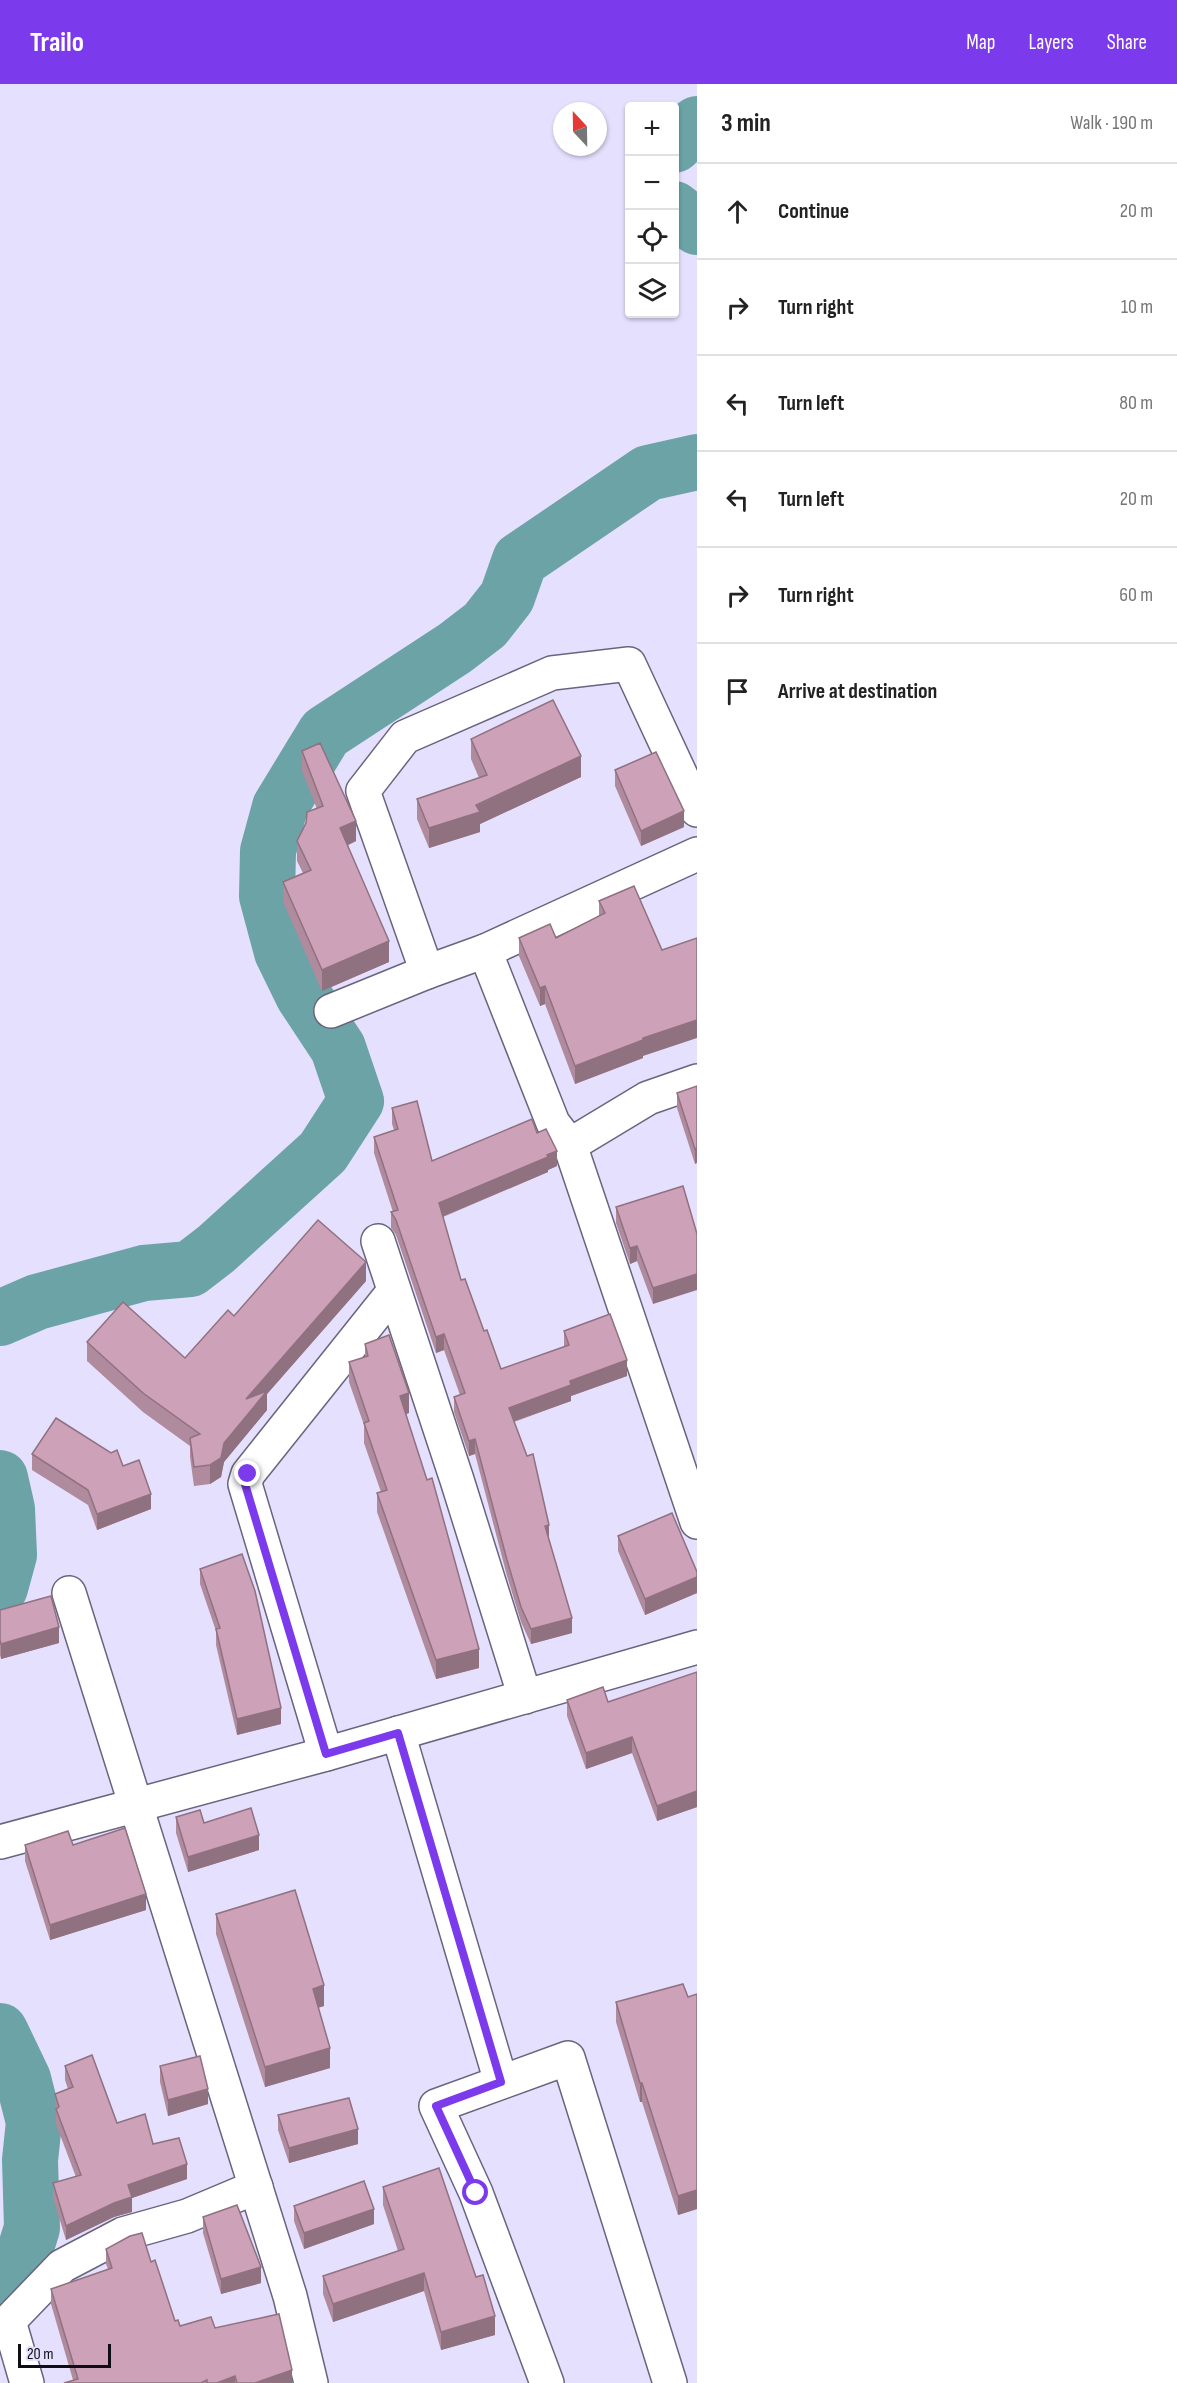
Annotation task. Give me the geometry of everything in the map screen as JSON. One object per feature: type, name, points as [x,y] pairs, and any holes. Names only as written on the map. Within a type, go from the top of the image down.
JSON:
[{"type":"street","points":[[427,972],[363,791],[405,737],[552,673],[629,664],[697,810]]},
{"type":"street","points":[[331,1011],[485,951],[697,855]]},
{"type":"street","points":[[485,951],[553,1123],[570,1145],[697,1522]]},
{"type":"street","points":[[570,1145],[648,1098],[697,1081]]},
{"type":"street","points":[[378,1241],[457,1479],[525,1697]]},
{"type":"street","points":[[326,1754],[245,1484],[248,1474],[394,1291]]},
{"type":"street","points":[[69,1593],[290,2296],[311,2383]]},
{"type":"street","points":[[0,1842],[326,1754],[697,1647]]},
{"type":"street","points":[[398,1733],[501,2082]]},
{"type":"street","points":[[547,2383],[476,2193],[436,2106],[568,2058],[670,2383]]},
{"type":"street","points":[[27,2383],[9,2321],[62,2266],[123,2234],[187,2216],[256,2187]]},
{"type":"building","points":[[553,700],[581,756],[476,805],[480,812],[429,828],[417,799],[487,775],[471,739]]},
{"type":"building","points":[[320,743],[356,821],[340,828],[389,941],[322,970],[283,882],[311,870],[297,841],[306,823],[307,812],[323,806],[302,751]]},
{"type":"building","points":[[656,752],[684,811],[641,831],[615,770]]},
{"type":"building","points":[[634,886],[662,950],[697,938],[697,1020],[643,1038],[643,1040],[575,1066],[545,986],[540,988],[519,938],[550,924],[556,938],[605,913],[599,901]]},
{"type":"building","points":[[697,1086],[697,1148],[695,1149],[677,1093]]},
{"type":"building","points":[[417,1101],[432,1161],[532,1119],[537,1133],[546,1129],[557,1151],[547,1155],[548,1157],[439,1203],[461,1280],[465,1279],[501,1369],[569,1345],[564,1331],[610,1314],[627,1360],[570,1381],[571,1385],[509,1408],[527,1456],[533,1454],[549,1525],[545,1526],[572,1618],[531,1629],[521,1607],[507,1560],[475,1439],[469,1441],[454,1397],[465,1393],[444,1334],[436,1337],[396,1220],[391,1212],[398,1210],[374,1137],[398,1129],[392,1108]]},
{"type":"building","points":[[683,1186],[697,1234],[697,1274],[653,1288],[637,1246],[630,1248],[616,1207]]},
{"type":"building","points":[[318,1220],[366,1262],[246,1399],[267,1391],[224,1443],[221,1458],[210,1465],[194,1467],[190,1438],[200,1434],[143,1393],[87,1342],[123,1302],[185,1358],[228,1310],[234,1316]]},
{"type":"building","points":[[389,1335],[409,1393],[400,1396],[427,1480],[432,1478],[479,1649],[436,1660],[377,1493],[387,1490],[364,1423],[369,1421],[349,1362],[368,1356],[365,1344]]},
{"type":"building","points":[[56,1418],[111,1453],[117,1450],[123,1466],[139,1460],[151,1494],[97,1514],[88,1490],[32,1454]]},
{"type":"building","points":[[672,1513],[697,1572],[697,1577],[645,1599],[618,1536]]},
{"type":"building","points":[[242,1554],[255,1591],[281,1708],[237,1719],[216,1629],[220,1628],[200,1569]]},
{"type":"building","points":[[51,1596],[59,1627],[1,1644],[0,1610]]},
{"type":"building","points":[[697,1672],[697,1791],[657,1806],[632,1737],[586,1753],[567,1700],[603,1687],[608,1702]]},
{"type":"building","points":[[251,1808],[259,1835],[188,1857],[176,1817],[200,1810],[204,1823]]},
{"type":"building","points":[[125,1828],[146,1894],[50,1925],[25,1845],[68,1831],[73,1845]]},
{"type":"building","points":[[295,1890],[324,1985],[313,1989],[330,2048],[265,2067],[216,1914]]},
{"type":"building","points":[[683,1984],[688,1997],[697,1994],[697,2190],[678,2196],[616,2002]]},
{"type":"building","points":[[92,2055],[117,2123],[145,2114],[153,2144],[179,2138],[187,2164],[128,2185],[132,2197],[66,2226],[53,2183],[81,2175],[56,2109],[59,2107],[55,2094],[73,2087],[65,2066]]},
{"type":"building","points":[[200,2056],[208,2089],[168,2100],[160,2066]]},
{"type":"building","points":[[349,2098],[358,2129],[289,2148],[278,2115]]},
{"type":"building","points":[[439,2168],[476,2277],[483,2275],[495,2316],[441,2332],[424,2273],[333,2304],[323,2276],[404,2249],[383,2187]]},
{"type":"building","points":[[364,2181],[374,2209],[304,2233],[294,2206]]},
{"type":"building","points":[[237,2205],[261,2267],[221,2279],[203,2217]]},
{"type":"building","points":[[142,2233],[151,2262],[155,2260],[175,2321],[178,2320],[180,2326],[211,2317],[215,2328],[279,2314],[292,2370],[255,2383],[237,2383],[235,2376],[217,2383],[207,2383],[207,2380],[201,2383],[64,2383],[78,2379],[51,2289],[112,2268],[106,2249],[130,2236]]},
{"type":"waterway","points":[[679,140],[697,124]]},
{"type":"waterway","points":[[675,210],[697,227]]},
{"type":"waterway","points":[[0,1318],[37,1302],[144,1273],[190,1269],[216,1249],[323,1152],[356,1101],[338,1048],[303,995],[282,952],[267,896],[268,851],[280,807],[325,733],[455,648],[485,625],[507,597],[520,560],[648,473],[697,462]]},
{"type":"waterway","points":[[0,1478],[7,1509],[9,1555],[0,1588]]},
{"type":"waterway","points":[[0,2031],[23,2079],[34,2122],[30,2160],[32,2228],[19,2270],[0,2307]]},
{"type":"route","points":[[248,1474],[245,1484],[326,1754],[398,1733],[501,2082],[436,2106],[476,2193]]}]
